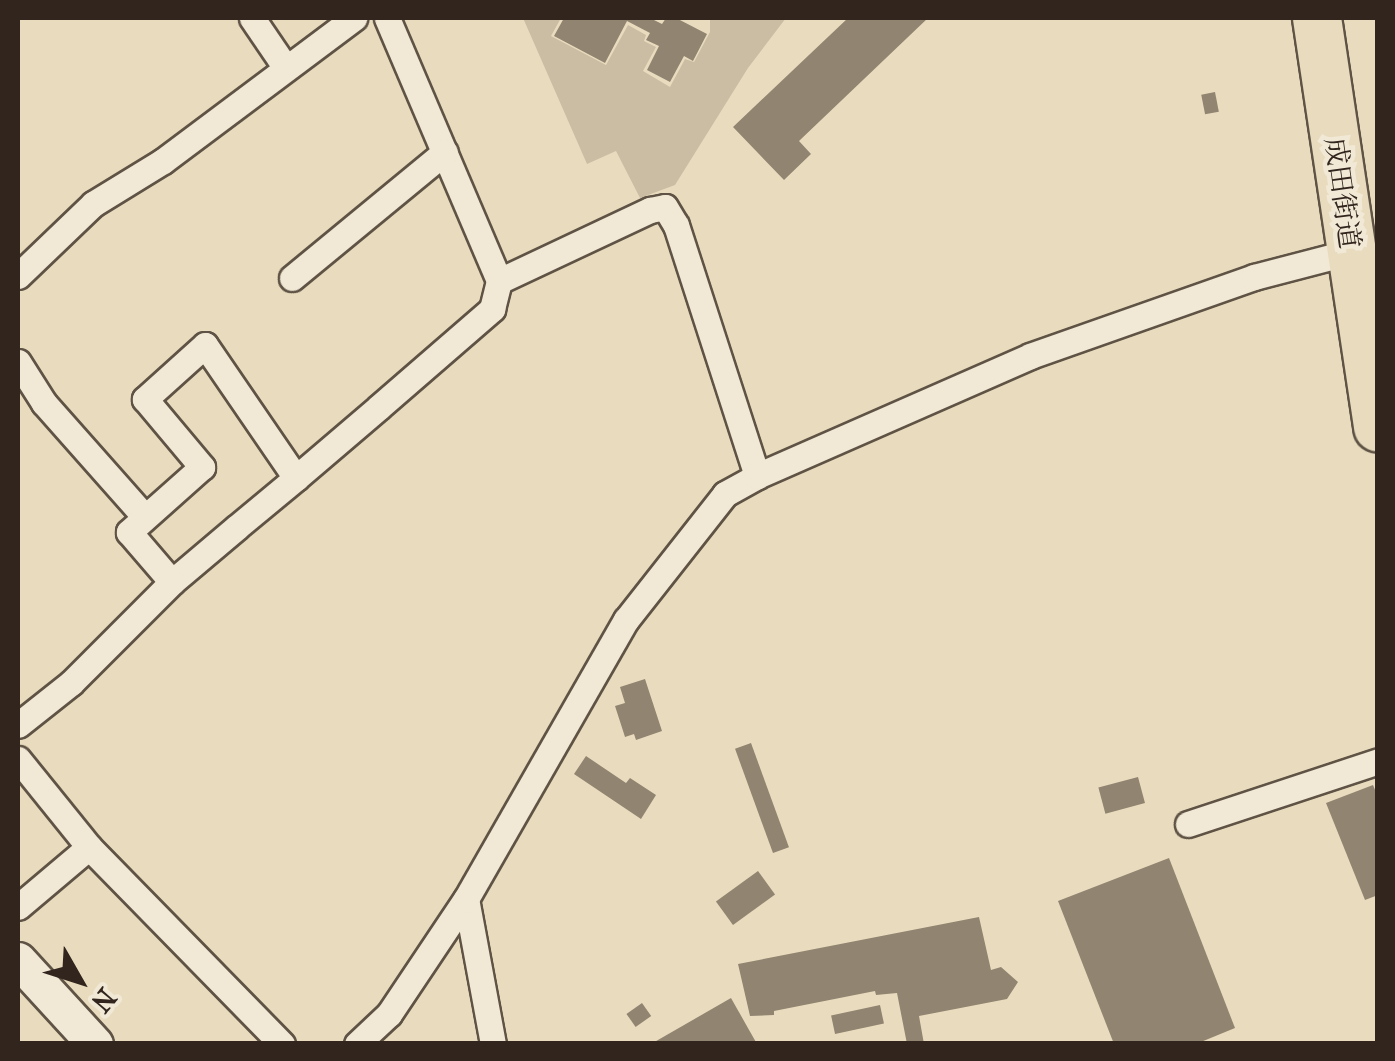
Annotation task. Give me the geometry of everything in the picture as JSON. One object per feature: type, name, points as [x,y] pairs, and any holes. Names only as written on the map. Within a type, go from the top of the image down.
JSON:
[{"type":"highway","name":"成田街道","points":[[1317,18],[1378,427]]},
{"type":"street","points":[[252,18],[286,68]]},
{"type":"street","points":[[18,276],[94,204],[163,160],[354,18]]},
{"type":"street","points":[[18,725],[71,682],[172,582],[492,308],[500,281],[387,18]]},
{"type":"street","points":[[292,278],[444,152]]},
{"type":"street","points":[[500,281],[650,210],[665,207],[676,225],[757,476]]},
{"type":"street","points":[[357,1044],[389,1014],[466,899],[626,620],[726,494],[757,476],[1030,356],[1254,277],[1350,252]]},
{"type":"street","points":[[172,582],[129,532],[202,467],[145,399],[205,345],[296,478]]},
{"type":"street","points":[[18,362],[44,403],[145,517]]},
{"type":"street","points":[[18,760],[89,847],[282,1044]]},
{"type":"street","points":[[1188,824],[1378,761]]},
{"type":"street","points":[[18,907],[89,847]]},
{"type":"street","points":[[466,899],[492,1044]]},
{"type":"street","points":[[18,960],[95,1044]]},
{"type":"shaded area","points":[[523,18],[561,18],[551,36],[606,65],[628,25],[646,35],[644,41],[656,47],[643,71],[670,87],[685,59],[694,62],[710,32],[710,18],[786,18],[748,68],[675,185],[640,198],[616,151],[587,164]]},
{"type":"building","points":[[564,18],[650,18],[662,24],[666,18],[676,18],[707,34],[693,61],[684,56],[670,82],[647,70],[659,46],[646,40],[650,33],[627,21],[605,63],[554,36]]},
{"type":"building","points":[[848,18],[928,18],[799,141],[811,154],[784,180],[733,127]]},
{"type":"building","points":[[1215,92],[1219,112],[1205,114],[1201,95]]},
{"type":"building","points":[[645,679],[662,731],[636,740],[634,734],[625,737],[615,706],[625,703],[620,687]]},
{"type":"building","points":[[751,743],[789,847],[773,853],[735,749]]},
{"type":"building","points":[[586,756],[626,783],[630,778],[656,795],[641,819],[574,774]]},
{"type":"building","points":[[1138,777],[1145,803],[1105,814],[1098,788]]},
{"type":"building","points":[[1373,785],[1378,797],[1378,895],[1365,900],[1326,803]]},
{"type":"building","points":[[1169,858],[1235,1028],[1196,1044],[1114,1044],[1058,901]]},
{"type":"building","points":[[758,871],[775,894],[733,925],[716,902]]},
{"type":"building","points":[[979,917],[991,970],[1001,967],[1018,982],[1007,999],[919,1016],[924,1044],[907,1044],[897,993],[876,995],[875,991],[774,1011],[774,1015],[750,1016],[738,964]]},
{"type":"building","points":[[731,998],[757,1044],[651,1044]]},
{"type":"building","points":[[642,1003],[651,1016],[636,1027],[626,1014]]},
{"type":"building","points":[[880,1005],[884,1024],[835,1034],[831,1015]]}]
